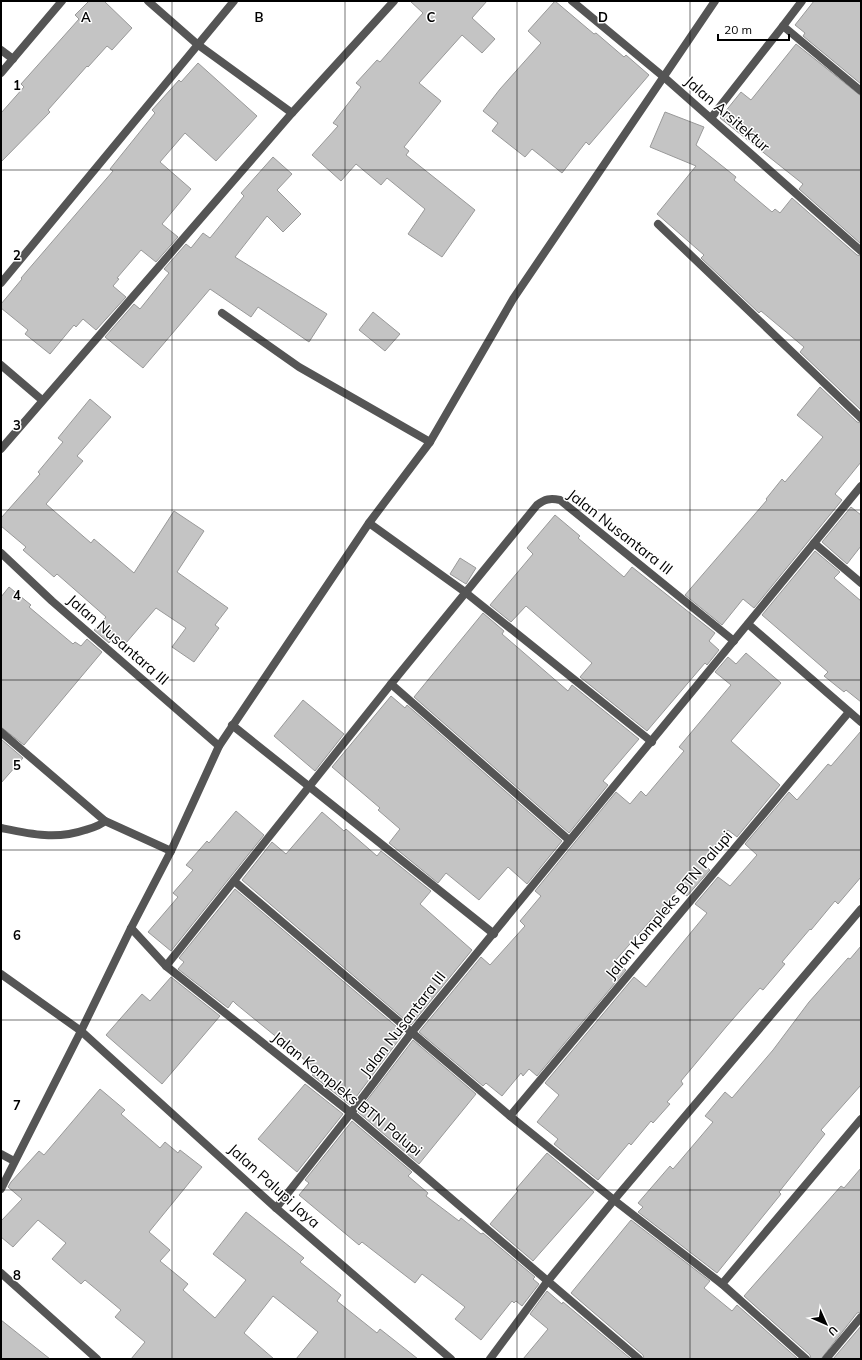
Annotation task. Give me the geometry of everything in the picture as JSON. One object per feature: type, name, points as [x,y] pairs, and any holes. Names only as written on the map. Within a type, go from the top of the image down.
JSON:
[{"type":"street","points":[[1,73],[62,1]]},
{"type":"street","points":[[148,1],[197,44],[292,113]]},
{"type":"street","points":[[1,283],[234,1]]},
{"type":"street","points":[[1,449],[292,113],[394,1]]},
{"type":"street","name":"Jalan Arsitektur","points":[[572,1],[665,78],[861,251]]},
{"type":"street","points":[[1,1189],[81,1031],[130,928],[171,851],[219,746],[369,523],[430,442],[513,299],[665,78],[715,1]]},
{"type":"street","points":[[711,118],[802,1]]},
{"type":"street","points":[[783,26],[861,91]]},
{"type":"street","points":[[1,50],[13,59]]},
{"type":"street","points":[[658,224],[861,418]]},
{"type":"street","points":[[222,313],[299,367],[430,442]]},
{"type":"street","points":[[1,365],[42,400]]},
{"type":"street","name":"Jalan Nusantara III","points":[[276,1208],[351,1113],[412,1032],[861,486]]},
{"type":"street","name":"Jalan Nusantara III","points":[[166,966],[465,592],[537,505],[550,498],[560,500],[734,641]]},
{"type":"street","points":[[369,523],[465,592],[652,742]]},
{"type":"street","points":[[814,543],[861,582]]},
{"type":"street","name":"Jalan Nusantara III","points":[[1,553],[52,601],[219,746]]},
{"type":"street","points":[[748,624],[861,722]]},
{"type":"street","points":[[391,684],[569,840]]},
{"type":"street","name":"Jalan Kompleks BTN Palupi","points":[[510,1116],[849,712]]},
{"type":"street","points":[[232,725],[494,934]]},
{"type":"street","points":[[1,732],[105,821],[171,851]]},
{"type":"street","points":[[1,828],[53,836],[75,834],[95,827],[105,821]]},
{"type":"street","points":[[234,881],[510,1116],[614,1200],[722,1284],[806,1359]]},
{"type":"street","points":[[490,1359],[547,1282],[614,1200],[861,909]]},
{"type":"street","name":"Jalan Kompleks BTN Palupi","points":[[130,928],[166,966],[351,1113],[547,1282],[639,1359]]},
{"type":"street","name":"Jalan Palupi Jaya","points":[[1,974],[81,1031],[276,1208],[451,1359]]},
{"type":"street","points":[[722,1284],[861,1119]]},
{"type":"street","points":[[1,1154],[14,1161]]},
{"type":"street","points":[[1,1273],[97,1359]]},
{"type":"street","points":[[826,1359],[861,1317]]},
{"type":"building","points":[[89,1],[104,1],[132,28],[112,50],[107,46],[88,67],[87,66],[48,110],[50,112],[1,162],[1,113],[24,87],[21,84],[79,19],[75,15]]},
{"type":"building","points":[[410,1],[487,1],[472,18],[495,39],[482,53],[462,35],[419,83],[441,101],[404,147],[409,151],[406,155],[475,210],[442,257],[408,234],[425,209],[387,178],[381,185],[356,164],[341,181],[312,155],[338,126],[333,123],[361,87],[356,83],[377,60],[380,62],[423,13]]},
{"type":"building","points":[[555,1],[594,34],[596,33],[624,57],[626,55],[649,75],[589,145],[586,142],[562,173],[532,149],[525,157],[492,131],[498,123],[483,111],[500,89],[541,43],[528,31]]},
{"type":"building","points":[[814,1],[861,1],[861,84],[803,36],[805,33],[795,25]]},
{"type":"building","points":[[796,44],[861,96],[861,244],[799,189],[803,184],[720,118],[741,92],[751,100]]},
{"type":"building","points":[[198,63],[257,116],[216,161],[185,133],[160,162],[191,189],[162,224],[178,237],[156,262],[141,250],[117,278],[119,279],[113,286],[126,297],[96,330],[83,319],[76,327],[74,325],[50,354],[25,334],[28,330],[1,308],[1,304],[22,279],[21,278],[113,171],[110,169],[155,113],[152,110],[179,80],[181,82]]},
{"type":"building","points":[[665,112],[704,127],[696,145],[736,177],[734,180],[772,212],[775,209],[780,213],[792,198],[857,255],[861,256],[861,410],[800,352],[804,347],[761,311],[759,313],[701,258],[704,255],[657,214],[696,166],[650,147]]},
{"type":"building","points":[[273,157],[292,174],[277,190],[301,214],[283,232],[267,216],[235,257],[327,314],[309,342],[258,307],[251,317],[210,289],[143,368],[105,337],[134,304],[140,309],[169,273],[164,269],[186,244],[191,248],[203,233],[210,238],[244,196],[241,193]]},
{"type":"building","points":[[373,312],[400,334],[385,351],[359,330]]},
{"type":"building","points":[[820,387],[857,422],[861,423],[861,462],[835,494],[842,500],[754,608],[743,599],[722,625],[685,595],[767,500],[766,499],[782,479],[785,482],[823,437],[797,415]]},
{"type":"building","points":[[90,399],[111,417],[77,456],[83,461],[46,504],[91,543],[94,539],[134,573],[174,511],[204,531],[177,572],[228,608],[215,625],[219,628],[194,662],[172,647],[186,628],[156,608],[126,643],[116,635],[109,643],[94,630],[106,617],[57,574],[54,577],[23,550],[26,547],[1,526],[1,518],[40,474],[38,472],[63,442],[58,438]]},
{"type":"building","points":[[851,507],[861,515],[861,546],[847,564],[822,542]]},
{"type":"building","points":[[555,515],[580,536],[578,538],[624,577],[632,567],[715,633],[709,641],[719,650],[707,665],[705,663],[647,731],[580,677],[592,663],[526,606],[511,622],[490,605],[533,554],[527,548]]},
{"type":"building","points":[[815,551],[840,572],[834,578],[861,601],[861,702],[846,690],[844,692],[824,676],[828,672],[762,615]]},
{"type":"building","points":[[460,558],[476,568],[466,584],[450,574]]},
{"type":"building","points":[[9,587],[31,605],[29,607],[73,644],[75,642],[81,646],[87,639],[102,652],[24,745],[1,727],[1,597]]},
{"type":"building","points":[[483,613],[504,631],[502,634],[568,691],[572,685],[639,739],[603,781],[608,785],[569,833],[414,697]]},
{"type":"building","points":[[746,653],[781,683],[731,741],[780,785],[737,837],[728,830],[701,862],[710,870],[687,896],[678,889],[615,961],[626,970],[537,1076],[529,1069],[523,1076],[521,1073],[502,1096],[486,1083],[483,1086],[419,1032],[481,957],[490,965],[525,926],[520,921],[541,896],[535,891],[616,792],[630,804],[641,791],[646,796],[684,751],[679,747],[731,685],[715,672],[728,657],[736,664]]},
{"type":"building","points":[[391,696],[405,708],[407,705],[562,841],[527,884],[508,867],[479,900],[446,873],[438,883],[389,843],[400,829],[378,810],[380,808],[332,767]]},
{"type":"building","points":[[303,700],[344,734],[315,771],[274,736]]},
{"type":"building","points":[[861,731],[861,877],[838,904],[835,901],[782,962],[785,964],[763,990],[760,988],[726,1027],[681,1081],[683,1084],[667,1102],[670,1104],[653,1123],[651,1121],[631,1145],[629,1143],[598,1180],[554,1144],[558,1139],[537,1122],[559,1095],[545,1083],[634,977],[646,987],[707,913],[695,904],[718,877],[730,886],[757,855],[745,844],[789,792],[797,800],[828,764],[831,766]]},
{"type":"building","points":[[1,739],[23,758],[1,783]]},
{"type":"building","points":[[236,811],[264,835],[171,951],[148,932],[178,897],[173,893],[193,870],[186,865],[207,841],[209,843]]},
{"type":"building","points":[[322,812],[344,831],[346,829],[377,856],[381,851],[431,891],[420,904],[472,950],[411,1025],[242,880],[272,842],[286,854]]},
{"type":"building","points":[[235,889],[404,1033],[350,1105],[312,1075],[317,1070],[233,1001],[228,1008],[178,969],[184,962],[179,958]]},
{"type":"building","points":[[861,946],[861,1085],[821,1130],[825,1134],[779,1192],[781,1194],[717,1273],[638,1212],[643,1207],[638,1203],[670,1166],[673,1169],[713,1122],[705,1116],[725,1092],[732,1098],[773,1050],[809,1002],[848,958],[850,959]]},
{"type":"building","points":[[171,977],[220,1016],[162,1084],[106,1035],[142,994],[150,1001]]},
{"type":"building","points":[[413,1040],[476,1094],[419,1164],[358,1112]]},
{"type":"building","points":[[305,1084],[343,1114],[297,1172],[258,1139]]},
{"type":"building","points":[[100,1089],[125,1110],[121,1114],[160,1148],[165,1142],[178,1153],[180,1150],[202,1167],[149,1232],[170,1250],[160,1261],[188,1284],[183,1290],[215,1318],[246,1280],[213,1254],[246,1212],[304,1258],[300,1262],[341,1295],[337,1301],[377,1333],[380,1329],[418,1359],[296,1359],[318,1332],[273,1296],[244,1333],[274,1359],[131,1359],[145,1342],[115,1317],[121,1310],[85,1280],[81,1284],[52,1259],[66,1243],[38,1220],[13,1247],[1,1237],[1,1221],[22,1199],[8,1187],[11,1182],[39,1151],[44,1155]]},
{"type":"building","points":[[352,1121],[412,1172],[408,1176],[428,1193],[426,1196],[459,1221],[461,1218],[481,1234],[483,1233],[535,1277],[533,1279],[539,1284],[522,1306],[516,1301],[514,1303],[512,1301],[481,1340],[455,1319],[465,1307],[422,1274],[415,1283],[362,1242],[359,1245],[299,1195],[309,1183],[305,1180]]},
{"type":"building","points":[[547,1153],[594,1192],[533,1261],[490,1224],[518,1191],[516,1189]]},
{"type":"building","points":[[861,1168],[861,1312],[857,1313],[821,1359],[811,1359],[810,1355],[744,1296],[841,1186],[844,1188]]},
{"type":"building","points":[[631,1220],[710,1281],[704,1288],[732,1311],[737,1305],[798,1359],[644,1359],[643,1355],[571,1293]]},
{"type":"building","points":[[547,1291],[562,1304],[563,1302],[631,1359],[523,1359],[548,1329],[530,1314]]},
{"type":"building","points":[[1,1320],[50,1359],[1,1359]]},
{"type":"building","points":[[861,1326],[861,1359],[833,1359]]}]
